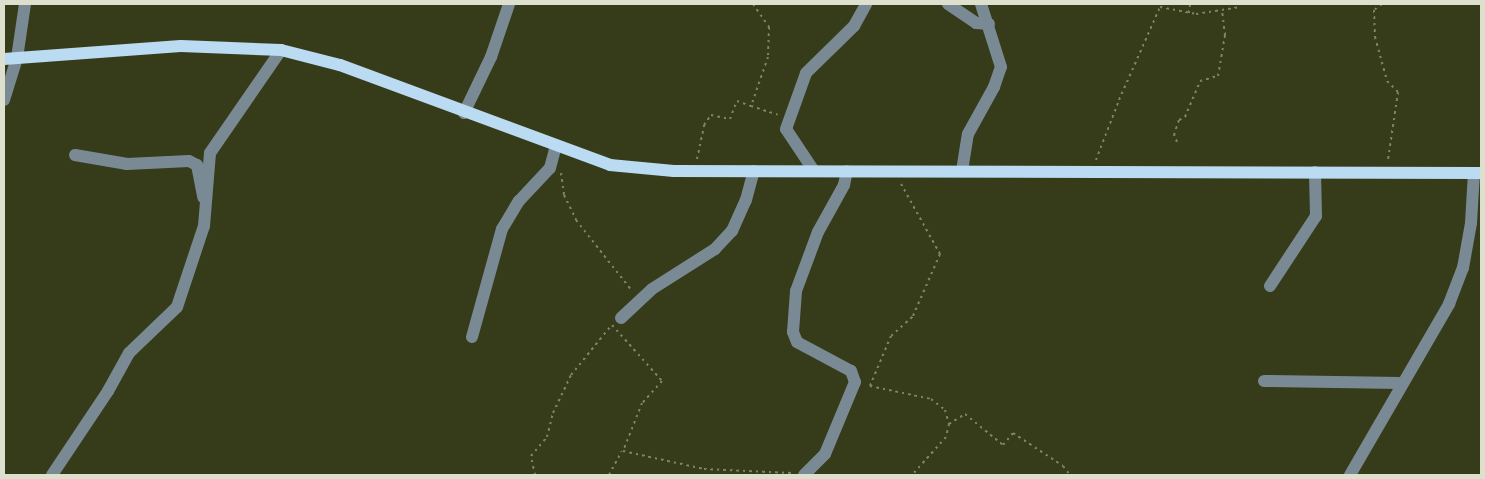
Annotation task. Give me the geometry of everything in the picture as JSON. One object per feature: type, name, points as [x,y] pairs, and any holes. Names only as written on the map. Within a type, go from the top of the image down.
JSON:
[{"type":"main road","points":[[4,59],[180,46],[281,50],[340,65],[464,113],[610,165],[694,171],[1477,173]]},
{"type":"street","points":[[4,100],[17,58],[25,4]]},
{"type":"street","points":[[464,113],[490,56],[509,4]]},
{"type":"street","points":[[814,171],[786,129],[806,73],[854,26],[866,4]]},
{"type":"street","points":[[948,4],[976,23],[989,24]]},
{"type":"street","points":[[962,171],[968,134],[994,87],[1001,67],[989,24],[981,4]]},
{"type":"street","points":[[56,473],[129,353],[177,307],[204,226],[210,153],[281,50]]},
{"type":"street","points":[[472,337],[502,229],[519,201],[550,168],[556,146]]},
{"type":"street","points":[[75,155],[126,164],[188,161],[197,166],[206,207]]},
{"type":"street","points":[[621,318],[640,300],[715,249],[726,237],[746,200],[754,171]]},
{"type":"street","points":[[809,472],[825,454],[855,382],[851,371],[797,342],[793,332],[796,291],[818,232],[844,185],[847,171]]},
{"type":"street","points":[[1270,286],[1316,216],[1315,172]]},
{"type":"street","points":[[1350,475],[1401,383],[1449,304],[1463,268],[1477,173]]},
{"type":"street","points":[[1264,381],[1401,383]]},
{"type":"path","points":[[751,106],[768,57],[769,26],[753,4]]},
{"type":"path","points":[[1189,13],[1190,4]]},
{"type":"path","points":[[1382,4],[1374,10],[1375,37],[1388,81],[1398,92],[1386,172]]},
{"type":"path","points":[[1093,172],[1119,100],[1160,7],[1189,13],[1240,7]]},
{"type":"path","points":[[1176,142],[1174,135],[1179,120],[1185,117],[1200,81],[1218,76],[1225,35],[1222,10]]},
{"type":"path","points":[[694,171],[704,125],[711,115],[730,119],[737,101],[790,118]]},
{"type":"path","points":[[552,161],[561,173],[564,195],[576,220],[640,300]]},
{"type":"path","points":[[870,386],[891,336],[913,316],[940,254],[894,171]]},
{"type":"path","points":[[536,475],[531,456],[547,437],[553,413],[571,375],[610,327],[621,318]]},
{"type":"path","points":[[610,327],[662,381],[642,403],[610,475]]},
{"type":"path","points":[[855,382],[931,399],[946,410],[949,424],[946,437],[912,475]]},
{"type":"path","points":[[949,424],[965,414],[1003,445],[1013,432],[1063,466],[1070,475]]},
{"type":"path","points":[[622,451],[704,469],[809,472]]}]
